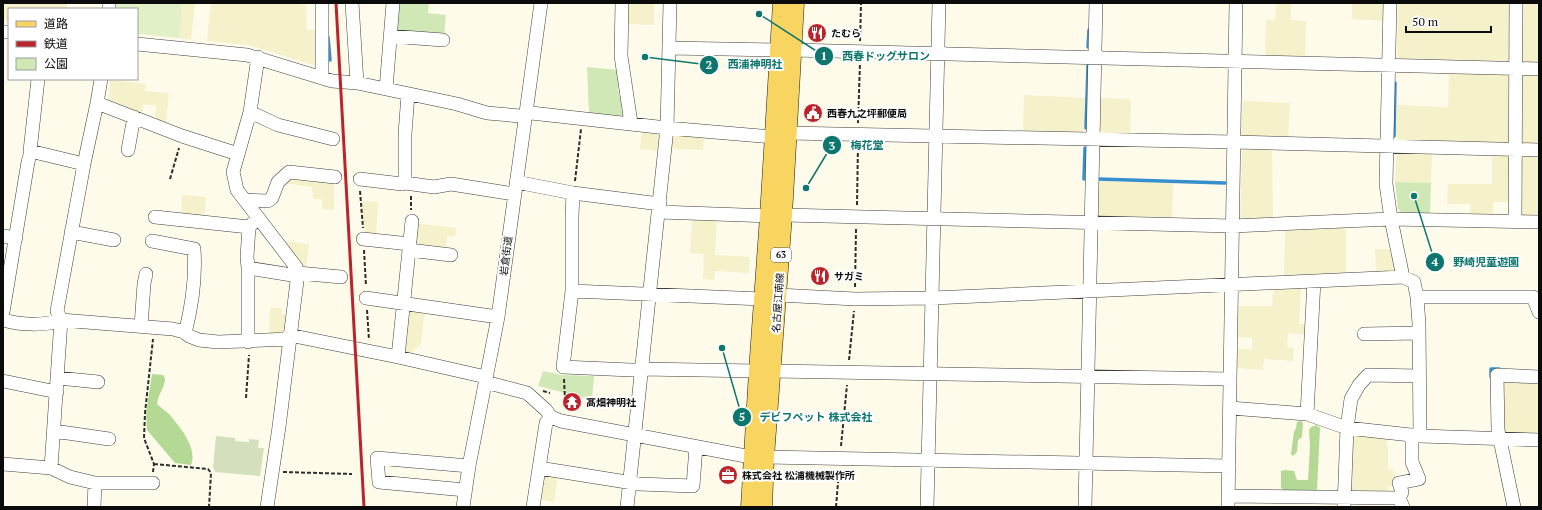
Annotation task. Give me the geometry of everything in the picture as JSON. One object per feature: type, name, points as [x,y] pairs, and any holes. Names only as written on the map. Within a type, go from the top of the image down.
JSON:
[{"type":"main road","name":"名古屋江南線","points":[[764,507],[759,457],[757,371],[762,299],[790,133],[786,50],[781,3]]},
{"type":"main road","name":"名古屋江南線","points":[[750,507],[773,371],[778,295],[774,137],[786,50],[796,3]]},
{"type":"street","points":[[322,3],[322,78]]},
{"type":"street","points":[[352,3],[357,83]]},
{"type":"street","points":[[386,89],[393,3]]},
{"type":"street","name":"岩倉街道","points":[[463,507],[485,379],[498,317],[541,3]]},
{"type":"street","points":[[622,3],[621,56],[631,123]]},
{"type":"street","points":[[627,507],[667,128],[670,3]]},
{"type":"street","points":[[927,507],[939,3]]},
{"type":"street","points":[[1085,507],[1096,3]]},
{"type":"street","points":[[778,295],[855,300],[932,298],[1090,290],[1232,285],[1403,277],[1414,282],[1418,297],[1419,376],[1416,435],[1412,462],[1419,479],[1399,483],[1402,492],[1401,503],[1228,502],[1229,466],[1230,380],[1232,285],[1233,226],[1236,3]]},
{"type":"street","points":[[1390,3],[1386,184],[1391,219],[1403,277]]},
{"type":"street","points":[[1515,222],[1514,149],[1516,3]]},
{"type":"street","points":[[390,36],[443,40]]},
{"type":"street","points":[[138,44],[258,57],[332,81],[357,83],[487,112],[520,116],[531,113],[667,128],[774,137],[790,133],[1539,150]]},
{"type":"street","points":[[669,48],[1539,69]]},
{"type":"street","points":[[258,57],[250,112],[233,172],[237,190],[245,200],[254,222],[296,267],[298,274],[267,507]]},
{"type":"street","points":[[3,312],[9,237],[31,151],[38,80]]},
{"type":"street","points":[[51,468],[61,320],[57,311],[101,80]]},
{"type":"street","points":[[408,94],[405,134],[408,183]]},
{"type":"street","points":[[97,103],[182,136],[238,154]]},
{"type":"street","points":[[250,112],[278,125],[333,139]]},
{"type":"street","points":[[128,150],[134,117]]},
{"type":"street","points":[[31,151],[84,164]]},
{"type":"street","points":[[245,200],[268,201],[272,198],[278,182],[290,172],[336,177]]},
{"type":"street","points":[[360,179],[434,187],[451,184],[515,188],[573,194],[659,208],[776,215],[1233,226],[1391,219],[1539,222]]},
{"type":"street","points":[[573,194],[572,291],[563,368],[757,371]]},
{"type":"street","points":[[155,217],[254,222]]},
{"type":"street","points":[[398,357],[412,221]]},
{"type":"street","points":[[248,342],[247,257],[254,222]]},
{"type":"street","points":[[72,232],[114,240]]},
{"type":"street","points":[[363,239],[451,256]]},
{"type":"street","points":[[152,241],[190,247],[194,249],[195,260],[191,305],[185,333]]},
{"type":"street","points":[[248,268],[341,277]]},
{"type":"street","points":[[141,326],[146,274]]},
{"type":"street","points":[[1307,414],[1314,281]]},
{"type":"street","points":[[572,291],[762,299]]},
{"type":"street","points":[[1418,297],[1533,297],[1539,312]]},
{"type":"street","points":[[366,298],[498,317]]},
{"type":"street","points":[[3,320],[31,324],[52,323],[61,320],[155,327],[173,329],[199,340],[218,342],[248,342],[289,337],[368,351],[485,379],[527,393],[546,410],[551,417],[561,421],[696,447],[759,457],[1229,466]]},
{"type":"street","points":[[1364,334],[1419,333]]},
{"type":"street","points":[[773,371],[1230,380]]},
{"type":"street","points":[[1344,503],[1347,428],[1351,399],[1368,375],[1419,376]]},
{"type":"street","points":[[1514,507],[1503,446],[1498,430],[1497,375],[1539,377]]},
{"type":"street","points":[[58,378],[98,382]]},
{"type":"street","points":[[3,381],[57,392]]},
{"type":"street","points":[[1230,408],[1307,414],[1347,428],[1416,435],[1539,440]]},
{"type":"street","points":[[533,507],[546,423],[551,417]]},
{"type":"street","points":[[54,431],[109,439]]},
{"type":"street","points":[[539,468],[639,484],[693,486],[696,447]]},
{"type":"street","points":[[465,490],[379,482],[377,458],[469,466]]},
{"type":"street","points":[[3,464],[51,468],[70,477],[95,483],[153,483]]},
{"type":"street","points":[[94,507],[95,483]]},
{"type":"path","points":[[836,507],[839,458],[855,300],[861,3]]},
{"type":"path","points":[[573,194],[582,118]]},
{"type":"path","points":[[170,179],[182,136]]},
{"type":"path","points":[[360,179],[369,344],[368,351]]},
{"type":"path","points":[[408,183],[412,221]]},
{"type":"path","points":[[153,483],[154,464],[144,438],[145,406],[155,327]]},
{"type":"path","points":[[246,398],[249,355]]},
{"type":"path","points":[[563,368],[565,400]]},
{"type":"path","points":[[154,464],[208,469],[211,473],[209,507]]},
{"type":"path","points":[[272,472],[352,474]]},
{"type":"shaded area","points":[[3,3],[67,3],[67,8],[8,8],[8,21],[3,20]]},
{"type":"shaded area","points":[[182,3],[195,3],[191,40],[179,38]]},
{"type":"shaded area","points":[[211,3],[291,3],[306,5],[307,30],[318,30],[319,67],[249,45],[207,41]]},
{"type":"shaded area","points":[[626,3],[654,3],[654,25],[626,24]]},
{"type":"shaded area","points":[[1276,3],[1291,3],[1291,20],[1306,21],[1305,58],[1265,57],[1266,20],[1275,20]]},
{"type":"shaded area","points":[[1352,3],[1385,3],[1384,21],[1352,19]]},
{"type":"shaded area","points":[[1398,3],[1512,3],[1511,60],[1508,63],[1402,61],[1397,56]]},
{"type":"shaded area","points":[[1522,3],[1539,3],[1539,64],[1523,63],[1521,61]]},
{"type":"shaded area","points":[[1449,70],[1506,72],[1510,76],[1509,140],[1506,144],[1399,140],[1396,137],[1397,105],[1448,107]]},
{"type":"shaded area","points":[[1524,72],[1539,72],[1539,144],[1523,144],[1519,140],[1519,76]]},
{"type":"shaded area","points":[[110,80],[146,84],[145,91],[169,93],[166,125],[155,121],[156,106],[143,104],[141,115],[108,103]]},
{"type":"shaded area","points":[[1024,95],[1086,98],[1084,130],[1081,133],[1023,131]]},
{"type":"shaded area","points":[[1100,98],[1131,99],[1130,134],[1103,133],[1099,128]]},
{"type":"shaded area","points":[[1243,101],[1290,103],[1288,138],[1245,136],[1241,134]]},
{"type":"shaded area","points":[[642,129],[658,130],[661,134],[660,151],[640,149]]},
{"type":"shaded area","points":[[704,134],[703,150],[670,149],[671,135]]},
{"type":"shaded area","points":[[1245,147],[1272,148],[1273,218],[1241,220],[1240,218],[1242,151]]},
{"type":"shaded area","points":[[1399,151],[1432,152],[1431,183],[1395,182],[1396,155]]},
{"type":"shaded area","points":[[1492,154],[1506,154],[1509,157],[1508,202],[1493,202],[1493,215],[1470,215],[1470,204],[1447,204],[1448,184],[1492,184]]},
{"type":"shaded area","points":[[1523,155],[1539,155],[1539,217],[1523,217],[1520,214],[1520,158]]},
{"type":"shaded area","points":[[285,177],[334,179],[334,210],[322,209],[322,199],[313,199],[312,187],[281,183]]},
{"type":"shaded area","points":[[1098,181],[1173,183],[1172,219],[1100,217],[1097,214]]},
{"type":"shaded area","points":[[182,195],[206,197],[204,218],[181,216]]},
{"type":"shaded area","points":[[362,201],[378,202],[376,237],[365,236]]},
{"type":"shaded area","points":[[692,218],[717,219],[715,255],[750,257],[749,273],[715,271],[714,280],[703,279],[704,254],[690,253]]},
{"type":"shaded area","points":[[415,223],[456,228],[455,237],[447,236],[446,252],[416,249]]},
{"type":"shaded area","points":[[1346,226],[1346,275],[1284,279],[1285,228]]},
{"type":"shaded area","points":[[283,241],[309,244],[306,269],[302,268]]},
{"type":"shaded area","points":[[1375,249],[1392,249],[1396,269],[1393,274],[1376,274]]},
{"type":"shaded area","points":[[1301,288],[1299,324],[1309,325],[1309,335],[1288,333],[1287,347],[1294,348],[1293,361],[1264,359],[1263,370],[1236,368],[1236,349],[1252,349],[1252,338],[1236,337],[1237,306],[1272,306],[1273,290]]},
{"type":"shaded area","points":[[270,308],[282,308],[282,314],[288,314],[286,330],[281,335],[269,336]]},
{"type":"shaded area","points":[[425,310],[421,344],[413,351],[412,354],[403,352],[405,311]]},
{"type":"shaded area","points":[[1505,380],[1539,382],[1539,434],[1506,433],[1503,430],[1501,383]]},
{"type":"shaded area","points":[[1355,435],[1387,439],[1388,469],[1393,469],[1395,485],[1388,487],[1388,494],[1351,491],[1351,439]]},
{"type":"shaded area","points":[[558,475],[554,502],[538,499],[542,476]]},
{"type":"green space","points":[[115,3],[182,3],[179,38],[138,34],[138,8],[115,8]]},
{"type":"green space","points":[[398,3],[429,3],[428,13],[446,15],[444,36],[396,30]]},
{"type":"green space","points":[[587,67],[619,70],[621,86],[618,86],[619,96],[622,96],[625,117],[589,113]]},
{"type":"green space","points":[[1395,182],[1431,183],[1430,214],[1402,213],[1398,209]]},
{"type":"green space","points":[[543,371],[561,375],[594,376],[592,399],[538,386]]},
{"type":"green space","points":[[152,374],[163,375],[165,378],[157,404],[169,414],[187,438],[193,458],[191,465],[175,463],[147,430],[146,413]]},
{"type":"green space","points":[[1301,421],[1303,423],[1302,437],[1298,440],[1297,452],[1293,456],[1291,454],[1294,432],[1297,422]]},
{"type":"green space","points":[[1316,425],[1320,428],[1317,489],[1316,491],[1285,491],[1281,488],[1281,471],[1294,471],[1297,480],[1308,480],[1310,446],[1309,430],[1311,427]]},
{"type":"green space","points":[[216,436],[235,438],[235,441],[249,442],[249,439],[259,440],[258,448],[264,448],[260,476],[215,472],[213,467]]},
{"type":"waterway","points":[[1088,47],[1089,30]]},
{"type":"waterway","points":[[328,37],[330,60]]},
{"type":"waterway","points":[[1086,128],[1088,66]]},
{"type":"waterway","points":[[1394,136],[1395,83]]},
{"type":"waterway","points":[[1084,179],[1085,148]]},
{"type":"waterway","points":[[1098,179],[1225,183]]},
{"type":"waterway","points":[[1491,377],[1491,369],[1499,369]]},
{"type":"railway","points":[[336,3],[364,507]]},
{"type":"place","name":"西春ドッグサロン","points":[[759,14]]},
{"type":"place","name":"たむら","points":[[817,33]]},
{"type":"place","name":"西浦神明社","points":[[645,57]]},
{"type":"place","name":"西春九之坪郵便局","points":[[813,113]]},
{"type":"place","name":"梅花堂","points":[[806,188]]},
{"type":"place","name":"野崎児童遊園","points":[[1414,196]]},
{"type":"place","name":"サガミ","points":[[820,276]]},
{"type":"place","name":"デビフペット 株式会社","points":[[722,348]]},
{"type":"place","name":"髙畑神明社","points":[[572,402]]},
{"type":"place","name":"株式会社 松浦機械製作所","points":[[728,475]]}]
